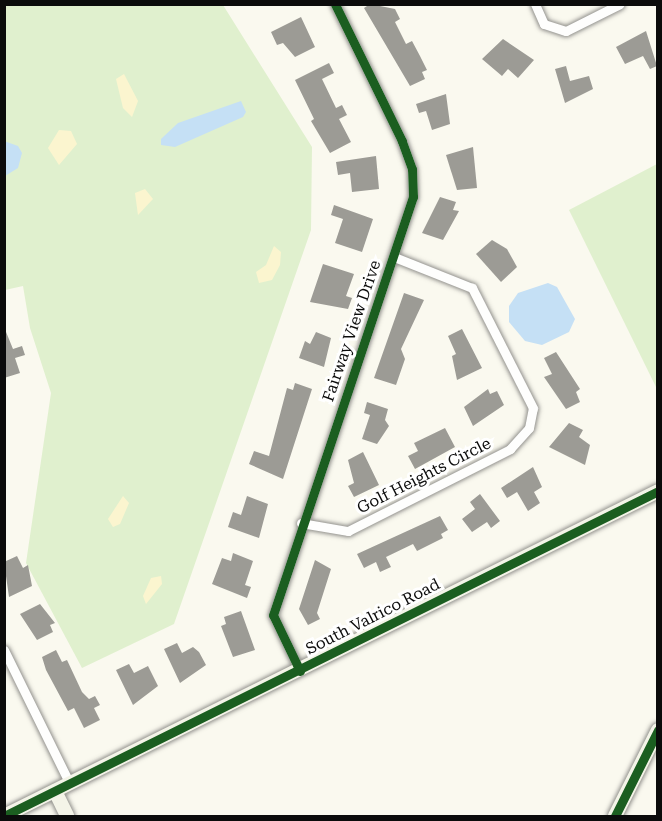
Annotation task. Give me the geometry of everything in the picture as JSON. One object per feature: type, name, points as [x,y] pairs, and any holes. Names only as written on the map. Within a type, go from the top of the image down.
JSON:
[{"type":"street","name":"Fairway View Drive","points":[[300,670],[273,615],[413,197],[412,169],[335,4]]},
{"type":"street","points":[[535,4],[544,24],[566,31],[620,4]]},
{"type":"street","name":"Golf Heights Circle","points":[[302,523],[348,531],[510,449],[529,428],[533,408],[472,288],[394,257]]},
{"type":"street","name":"South Valrico Road","points":[[4,816],[657,491]]},
{"type":"street","points":[[4,650],[70,784]]},
{"type":"street","points":[[615,816],[657,730]]},
{"type":"street","points":[[55,791],[67,816]]},
{"type":"green space","points":[[5,5],[223,5],[312,147],[311,230],[174,624],[82,668],[26,563],[51,393],[30,328],[23,286],[5,290]]},
{"type":"green space","points":[[657,164],[657,389],[569,210]]},
{"type":"sand","points":[[124,74],[138,101],[132,117],[123,108],[116,79]]},
{"type":"sand","points":[[59,130],[71,131],[77,144],[59,165],[48,148]]},
{"type":"sand","points":[[145,189],[153,199],[138,215],[135,193]]},
{"type":"sand","points":[[274,246],[281,252],[280,265],[272,280],[259,283],[256,272],[266,265]]},
{"type":"sand","points":[[123,496],[129,503],[120,524],[113,527],[108,519]]},
{"type":"sand","points":[[161,576],[162,584],[146,604],[143,596],[151,578]]},
{"type":"water","points":[[241,101],[246,112],[243,117],[175,147],[161,145],[161,139],[178,123]]},
{"type":"water","points":[[4,141],[18,146],[22,153],[18,168],[5,176]]},
{"type":"water","points":[[548,283],[557,287],[575,319],[569,332],[542,345],[525,341],[509,322],[509,306],[518,293]]},
{"type":"building","points":[[370,4],[395,9],[400,19],[395,22],[406,44],[412,41],[427,70],[422,72],[425,79],[410,86],[364,8]]},
{"type":"building","points":[[301,17],[315,47],[295,57],[283,43],[277,45],[271,32]]},
{"type":"building","points":[[646,31],[657,66],[650,69],[643,56],[625,64],[616,47]]},
{"type":"building","points":[[503,39],[534,60],[518,78],[508,69],[502,76],[482,59]]},
{"type":"building","points":[[329,63],[334,73],[322,79],[336,108],[342,105],[347,115],[339,119],[351,142],[330,153],[311,121],[314,119],[295,80]]},
{"type":"building","points":[[566,66],[570,81],[589,76],[593,89],[565,103],[555,69]]},
{"type":"building","points":[[446,94],[450,124],[432,130],[426,111],[419,113],[416,104]]},
{"type":"building","points":[[473,147],[477,188],[457,190],[446,155]]},
{"type":"building","points":[[376,156],[379,189],[352,192],[350,173],[338,175],[336,162]]},
{"type":"building","points":[[440,197],[456,202],[453,210],[459,211],[443,240],[422,233]]},
{"type":"building","points":[[334,205],[373,219],[362,252],[335,243],[343,219],[331,215]]},
{"type":"building","points":[[492,240],[507,249],[517,267],[501,282],[476,254]]},
{"type":"building","points":[[323,264],[354,274],[346,296],[352,298],[348,309],[310,302]]},
{"type":"building","points":[[404,293],[424,300],[401,349],[405,359],[396,385],[374,378]]},
{"type":"building","points":[[4,327],[13,349],[22,346],[25,355],[15,358],[20,373],[4,378]]},
{"type":"building","points":[[462,329],[482,368],[457,380],[452,356],[456,354],[448,336]]},
{"type":"building","points":[[316,332],[331,338],[324,367],[299,358],[305,341],[310,344]]},
{"type":"building","points":[[556,352],[580,389],[576,392],[580,402],[566,409],[544,377],[552,374],[544,358]]},
{"type":"building","points":[[295,383],[312,389],[283,479],[249,464],[254,451],[269,456],[287,388],[293,390]]},
{"type":"building","points":[[488,389],[490,394],[497,391],[504,405],[473,426],[464,407]]},
{"type":"building","points":[[367,402],[388,409],[385,420],[389,426],[377,444],[362,439],[370,415],[364,413]]},
{"type":"building","points":[[569,423],[583,430],[579,437],[590,445],[585,465],[549,447]]},
{"type":"building","points":[[445,428],[455,447],[415,469],[408,456],[418,451],[414,443]]},
{"type":"building","points":[[363,452],[379,485],[354,497],[348,486],[354,483],[348,460]]},
{"type":"building","points":[[533,467],[542,487],[534,492],[540,503],[528,511],[517,492],[507,498],[501,488]]},
{"type":"building","points":[[480,494],[500,521],[491,528],[487,522],[472,532],[462,519],[475,509],[470,502]]},
{"type":"building","points":[[247,496],[268,504],[259,538],[228,527],[233,512],[241,515]]},
{"type":"building","points":[[440,516],[448,530],[441,534],[443,538],[417,551],[413,544],[386,557],[391,567],[380,572],[376,562],[364,568],[357,554]]},
{"type":"building","points":[[233,553],[253,561],[245,585],[251,587],[247,598],[212,584],[222,558],[231,561]]},
{"type":"building","points":[[17,556],[23,568],[28,565],[32,586],[9,597],[4,562]]},
{"type":"building","points":[[315,560],[331,569],[317,613],[320,619],[308,625],[299,609]]},
{"type":"building","points":[[40,604],[55,623],[50,625],[53,632],[37,640],[20,614]]},
{"type":"building","points":[[241,611],[255,650],[233,657],[221,626],[226,624],[224,617]]},
{"type":"building","points":[[177,643],[182,653],[193,647],[199,652],[206,665],[180,683],[164,649]]},
{"type":"building","points":[[56,650],[62,662],[67,660],[82,692],[89,699],[95,696],[100,705],[94,708],[100,720],[84,728],[74,708],[68,711],[46,670],[42,657]]},
{"type":"building","points":[[129,664],[134,673],[148,666],[158,686],[133,705],[116,670]]},
{"type":"cycle path","points":[[300,671],[273,615],[413,197],[412,169],[402,141],[335,4]]},
{"type":"cycle path","points":[[4,816],[658,491]]},
{"type":"cycle path","points":[[615,816],[658,730]]}]
